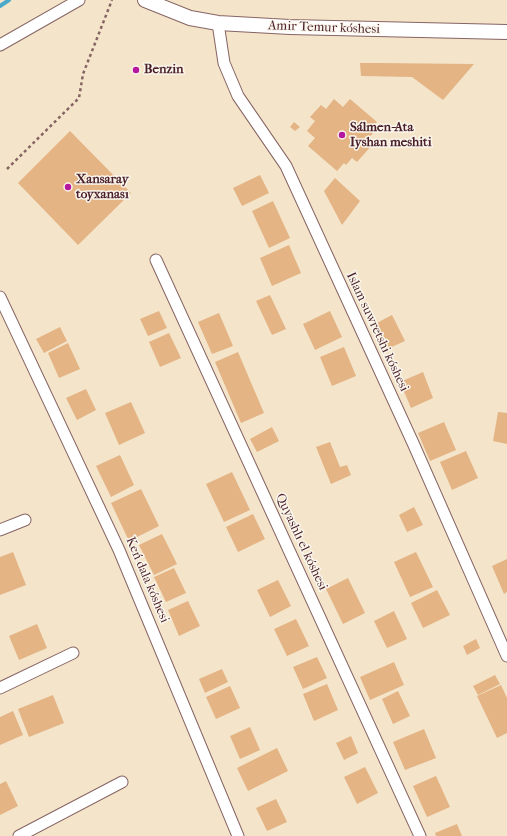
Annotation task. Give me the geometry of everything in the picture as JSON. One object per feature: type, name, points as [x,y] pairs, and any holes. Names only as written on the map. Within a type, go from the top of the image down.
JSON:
[{"type":"street","points":[[0,45],[79,0]]},
{"type":"street","name":"Amir Temur kóshesi","points":[[145,0],[190,18],[218,23],[290,27],[507,32]]},
{"type":"street","name":"Islam suwretshi kóshesi","points":[[218,23],[224,63],[238,96],[286,166],[413,443],[507,656]]},
{"type":"street","name":"Quyashlı el kóshesi","points":[[156,260],[420,836]]},
{"type":"street","name":"Keń dala kóshesi","points":[[0,297],[119,550],[238,836]]},
{"type":"street","points":[[0,530],[25,520]]},
{"type":"street","points":[[0,688],[74,653]]},
{"type":"street","points":[[19,836],[122,782]]},
{"type":"path","points":[[7,169],[79,98],[84,74],[112,0]]},
{"type":"building","points":[[360,63],[474,64],[443,100],[412,77],[361,76]]},
{"type":"building","name":"Sálmen-Ata Iyshan meshiti","points":[[334,99],[343,107],[350,99],[377,122],[370,130],[373,133],[368,139],[373,144],[357,162],[352,158],[346,165],[344,163],[337,171],[308,146],[315,138],[307,131],[315,121],[310,117],[321,105],[326,109]]},
{"type":"building","points":[[294,122],[300,127],[295,131],[290,127]]},
{"type":"building","points":[[70,131],[131,193],[78,245],[18,183]]},
{"type":"building","points":[[260,175],[269,193],[242,206],[233,188]]},
{"type":"building","points":[[335,178],[360,201],[342,225],[324,191]]},
{"type":"building","points":[[273,201],[290,238],[269,248],[252,211]]},
{"type":"building","points":[[289,245],[301,273],[272,286],[260,258]]},
{"type":"building","points":[[270,295],[286,329],[272,335],[256,301]]},
{"type":"building","points":[[159,311],[167,328],[148,336],[140,319]]},
{"type":"building","points":[[330,311],[342,337],[315,350],[303,324]]},
{"type":"building","points":[[219,313],[233,346],[212,354],[198,322]]},
{"type":"building","points":[[392,315],[405,341],[385,350],[373,325]]},
{"type":"building","points":[[60,327],[67,341],[44,353],[36,339]]},
{"type":"building","points":[[169,333],[181,358],[160,367],[149,342]]},
{"type":"building","points":[[68,343],[80,369],[59,378],[48,353]]},
{"type":"building","points":[[344,347],[356,376],[332,386],[320,357]]},
{"type":"building","points":[[238,352],[264,413],[241,423],[215,362]]},
{"type":"building","points":[[423,372],[433,398],[411,408],[400,382]]},
{"type":"building","points":[[86,389],[96,410],[77,420],[66,398]]},
{"type":"building","points":[[131,402],[145,433],[119,445],[105,413]]},
{"type":"building","points":[[498,412],[507,413],[507,444],[493,441]]},
{"type":"building","points":[[444,422],[456,450],[430,461],[418,433]]},
{"type":"building","points":[[272,427],[279,441],[257,452],[250,439]]},
{"type":"building","points":[[330,442],[340,467],[347,465],[351,475],[331,484],[316,447]]},
{"type":"building","points":[[466,451],[478,478],[452,490],[440,462]]},
{"type":"building","points":[[120,455],[134,485],[111,497],[96,466]]},
{"type":"building","points":[[232,472],[250,510],[224,522],[206,484]]},
{"type":"building","points":[[141,489],[159,526],[129,541],[111,503]]},
{"type":"building","points":[[414,507],[423,525],[407,532],[399,515]]},
{"type":"building","points":[[253,514],[265,539],[238,552],[226,527]]},
{"type":"building","points":[[162,534],[177,564],[154,575],[139,545]]},
{"type":"building","points":[[13,552],[26,585],[0,595],[0,557]]},
{"type":"building","points":[[416,552],[433,587],[410,597],[394,562]]},
{"type":"building","points":[[507,559],[507,592],[504,594],[492,566]]},
{"type":"building","points":[[174,568],[186,593],[166,602],[154,577]]},
{"type":"building","points":[[348,578],[365,613],[343,624],[326,589]]},
{"type":"building","points":[[278,580],[291,606],[270,617],[257,590]]},
{"type":"building","points":[[437,590],[450,615],[423,628],[411,603]]},
{"type":"building","points":[[188,601],[200,626],[179,636],[168,610]]},
{"type":"building","points":[[394,611],[407,639],[387,648],[374,621]]},
{"type":"building","points":[[296,619],[309,646],[287,656],[274,629]]},
{"type":"building","points":[[37,624],[47,648],[19,660],[9,636]]},
{"type":"building","points":[[476,639],[480,648],[467,655],[463,646]]},
{"type":"building","points":[[317,657],[327,678],[303,689],[293,667]]},
{"type":"building","points":[[394,662],[404,685],[370,700],[360,677]]},
{"type":"building","points":[[222,669],[228,682],[205,693],[199,679]]},
{"type":"building","points":[[495,675],[500,684],[478,695],[473,686]]},
{"type":"building","points":[[327,684],[338,710],[314,721],[303,694]]},
{"type":"building","points":[[501,685],[507,698],[507,733],[497,738],[477,696]]},
{"type":"building","points":[[230,686],[240,708],[216,719],[206,697]]},
{"type":"building","points":[[398,691],[410,716],[393,724],[382,699]]},
{"type":"building","points":[[53,695],[64,723],[29,737],[18,709]]},
{"type":"building","points":[[13,711],[23,735],[0,745],[0,717]]},
{"type":"building","points":[[250,727],[260,750],[240,759],[230,736]]},
{"type":"building","points":[[424,729],[436,758],[405,770],[393,742]]},
{"type":"building","points":[[351,736],[358,753],[344,760],[336,743]]},
{"type":"building","points":[[277,748],[288,771],[248,791],[237,768]]},
{"type":"building","points":[[365,767],[378,793],[357,804],[344,777]]},
{"type":"building","points":[[436,776],[450,807],[427,817],[413,786]]},
{"type":"building","points":[[6,781],[18,806],[0,815],[0,784]]},
{"type":"building","points":[[276,799],[287,822],[267,831],[256,808]]},
{"type":"building","points":[[457,824],[462,836],[436,836],[435,833]]},
{"type":"waterway","points":[[0,6],[9,0]]},
{"type":"place","name":"Benzin","points":[[136,70]]},
{"type":"place","name":"Sálmen-Ata Iyshan meshiti","points":[[342,135]]},
{"type":"place","name":"Xansaray toyxanası","points":[[68,187]]}]
